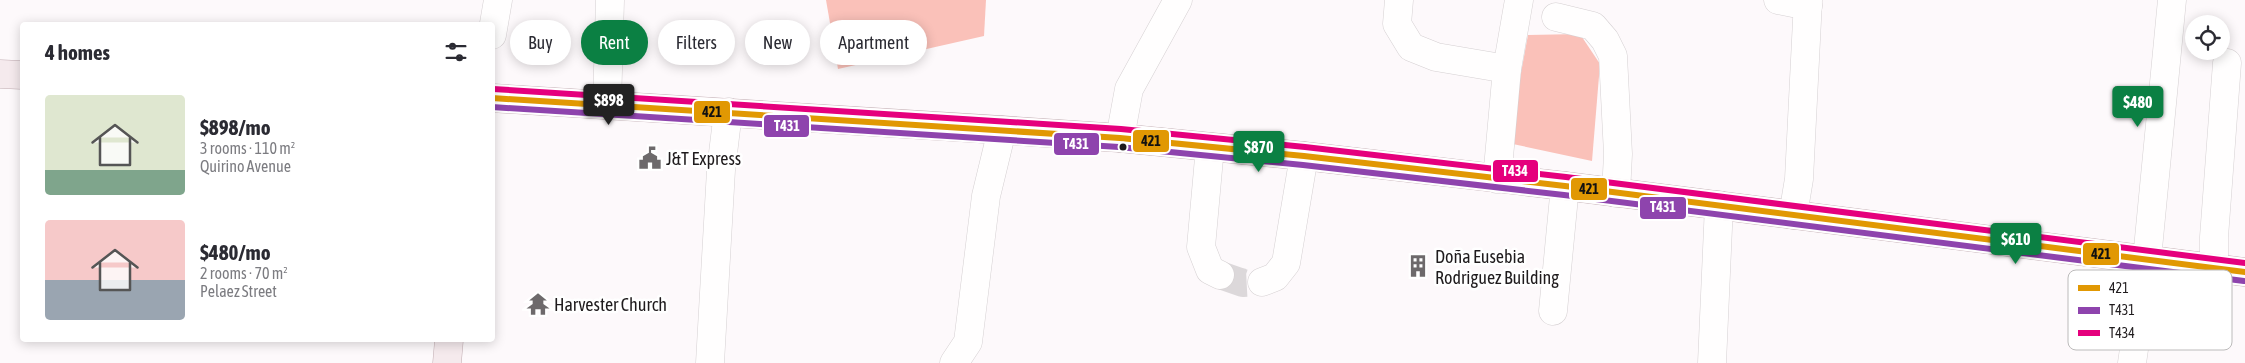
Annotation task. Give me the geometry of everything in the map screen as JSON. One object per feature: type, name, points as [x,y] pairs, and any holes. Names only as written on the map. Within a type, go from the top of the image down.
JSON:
[{"type":"main road","points":[[0,74],[20,75]]},
{"type":"main road","points":[[495,98],[1120,138],[1304,156],[1497,180],[1565,186],[2230,270]]},
{"type":"main road","points":[[2232,270],[2245,272]]},
{"type":"main road","points":[[447,363],[449,342]]},
{"type":"street","points":[[494,22],[498,0]]},
{"type":"street","points":[[607,105],[610,0]]},
{"type":"street","points":[[1120,138],[1129,89],[1178,0]]},
{"type":"street","points":[[1399,0],[1397,24],[1411,47],[1436,57],[1507,69]]},
{"type":"street","points":[[1497,180],[1507,69],[1519,0]]},
{"type":"street","points":[[1778,0],[1808,3],[1799,179],[1793,215]]},
{"type":"street","points":[[2145,270],[2172,0]]},
{"type":"street","points":[[1556,17],[1593,26],[1605,40],[1613,56],[1618,154],[1616,193]]},
{"type":"street","points":[[2214,268],[2214,237],[2227,62]]},
{"type":"street","points":[[710,363],[721,170],[728,112]]},
{"type":"street","points":[[954,363],[968,342],[986,196],[1002,130]]},
{"type":"street","points":[[1210,147],[1201,247],[1210,270],[1220,275]]},
{"type":"street","points":[[1262,282],[1275,277],[1286,263],[1304,156]]},
{"type":"street","points":[[1553,311],[1565,186]]},
{"type":"street","points":[[1712,363],[1719,205]]},
{"type":"street","points":[[2132,363],[2134,350]]},
{"type":"shaded area","points":[[826,0],[986,0],[984,36],[927,49],[927,20],[829,20]]},
{"type":"shaded area","points":[[1580,34],[1600,64],[1592,161],[1508,143],[1528,35]]},
{"type":"shaded area","points":[[837,65],[856,65],[838,69]]},
{"type":"tunnel","points":[[1220,275],[1243,283],[1262,282]]},
{"type":"transit line","name":"T434","points":[[495,89],[1121,129],[1305,147],[1566,177],[2245,263]]},
{"type":"transit line","name":"421","points":[[495,98],[1120,138],[1304,156],[1565,186],[2229,270]]},
{"type":"transit line","name":"T431","points":[[495,107],[1119,147],[1303,165],[1564,195],[2157,270]]},
{"type":"transit line","name":"421","points":[[2232,270],[2245,272]]},
{"type":"transit line","name":"T431","points":[[2232,279],[2244,281]]},
{"type":"place","name":"J&T Express","points":[[650,158]]},
{"type":"place","name":"Doña Eusebia Rodriguez Building","points":[[1418,266]]},
{"type":"place","name":"Harvester Church","points":[[538,304]]}]
